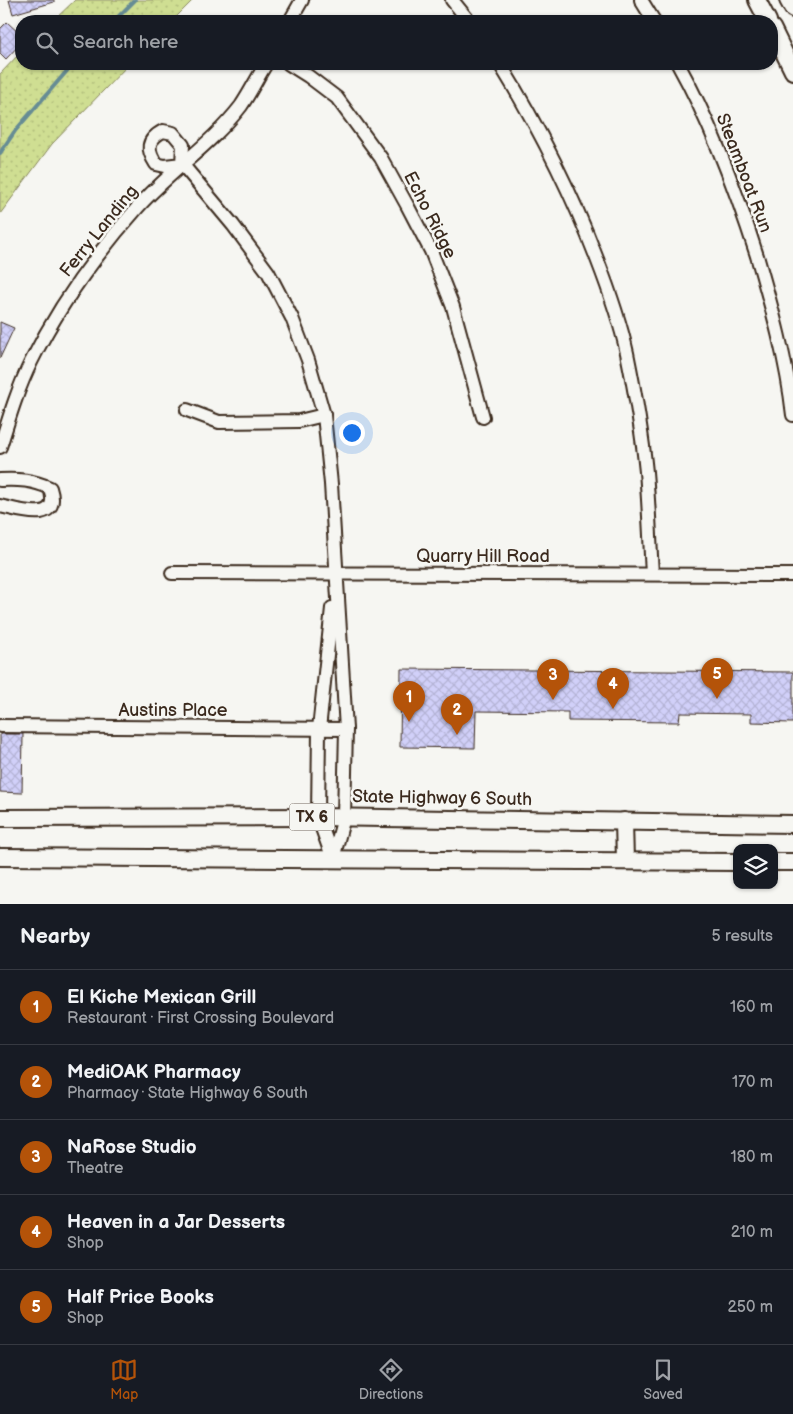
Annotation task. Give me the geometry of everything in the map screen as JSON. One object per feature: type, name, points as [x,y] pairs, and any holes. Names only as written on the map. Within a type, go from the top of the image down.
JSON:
[{"type":"main road","points":[[757,0],[765,15]]},
{"type":"main road","points":[[788,0],[793,9]]},
{"type":"main road","points":[[778,40],[793,71]]},
{"type":"main road","name":"State Highway 6 South","points":[[0,818],[344,817],[793,824]]},
{"type":"main road","points":[[624,821],[625,861]]},
{"type":"main road","points":[[0,857],[733,862]]},
{"type":"main road","points":[[778,862],[793,862]]},
{"type":"street","points":[[293,15],[302,0]]},
{"type":"street","points":[[452,0],[464,15]]},
{"type":"street","points":[[641,0],[650,15]]},
{"type":"street","name":"Ferry Landing","points":[[0,447],[30,363],[54,318],[80,278],[139,205],[208,141],[241,106],[262,70]]},
{"type":"street","name":"Echo Ridge","points":[[298,70],[337,98],[381,158],[403,197],[431,251],[453,307],[483,417]]},
{"type":"street","points":[[504,70],[555,161],[582,219],[608,288],[626,351],[638,414],[646,472],[652,574]]},
{"type":"street","name":"Steamboat Run","points":[[681,70],[728,168],[746,223],[779,337],[793,415]]},
{"type":"street","points":[[182,164],[233,225],[268,272],[292,318],[308,360],[324,415],[331,484],[346,729],[344,817],[333,859]]},
{"type":"street","points":[[187,410],[219,422],[299,422],[324,415]]},
{"type":"street","points":[[0,480],[22,479],[40,483],[50,488],[53,496],[52,504],[48,510],[37,513],[0,506]]},
{"type":"street","name":"Quarry Hill Road","points":[[172,573],[793,575]]},
{"type":"street","points":[[333,859],[318,817],[319,729],[336,573]]},
{"type":"street","name":"Austins Place","points":[[0,726],[346,729]]},
{"type":"green space","points":[[75,0],[193,0],[178,15],[59,15]]},
{"type":"green space","points":[[15,58],[15,70],[123,70],[52,144],[0,214],[0,74]]},
{"type":"building","points":[[9,0],[54,0],[54,2],[13,14]]},
{"type":"building","points":[[7,22],[15,29],[15,49],[6,59],[0,53],[0,29]]},
{"type":"building","points":[[0,322],[14,328],[0,358]]},
{"type":"building","points":[[401,669],[793,672],[793,723],[751,722],[751,714],[680,713],[679,722],[568,721],[568,712],[476,711],[475,748],[400,747]]},
{"type":"building","points":[[0,734],[23,734],[22,793],[0,792]]},
{"type":"waterway","points":[[120,15],[135,0]]},
{"type":"waterway","points":[[0,153],[15,131],[68,70]]},
{"type":"place","name":"Half Price Books","points":[[717,699]]},
{"type":"place","name":"NaRose Studio","points":[[553,700]]},
{"type":"place","name":"Heaven in a Jar Desserts","points":[[613,709]]},
{"type":"place","name":"El Kiche Mexican Grill","points":[[409,722]]},
{"type":"place","name":"MediOAK Pharmacy","points":[[457,735]]}]
